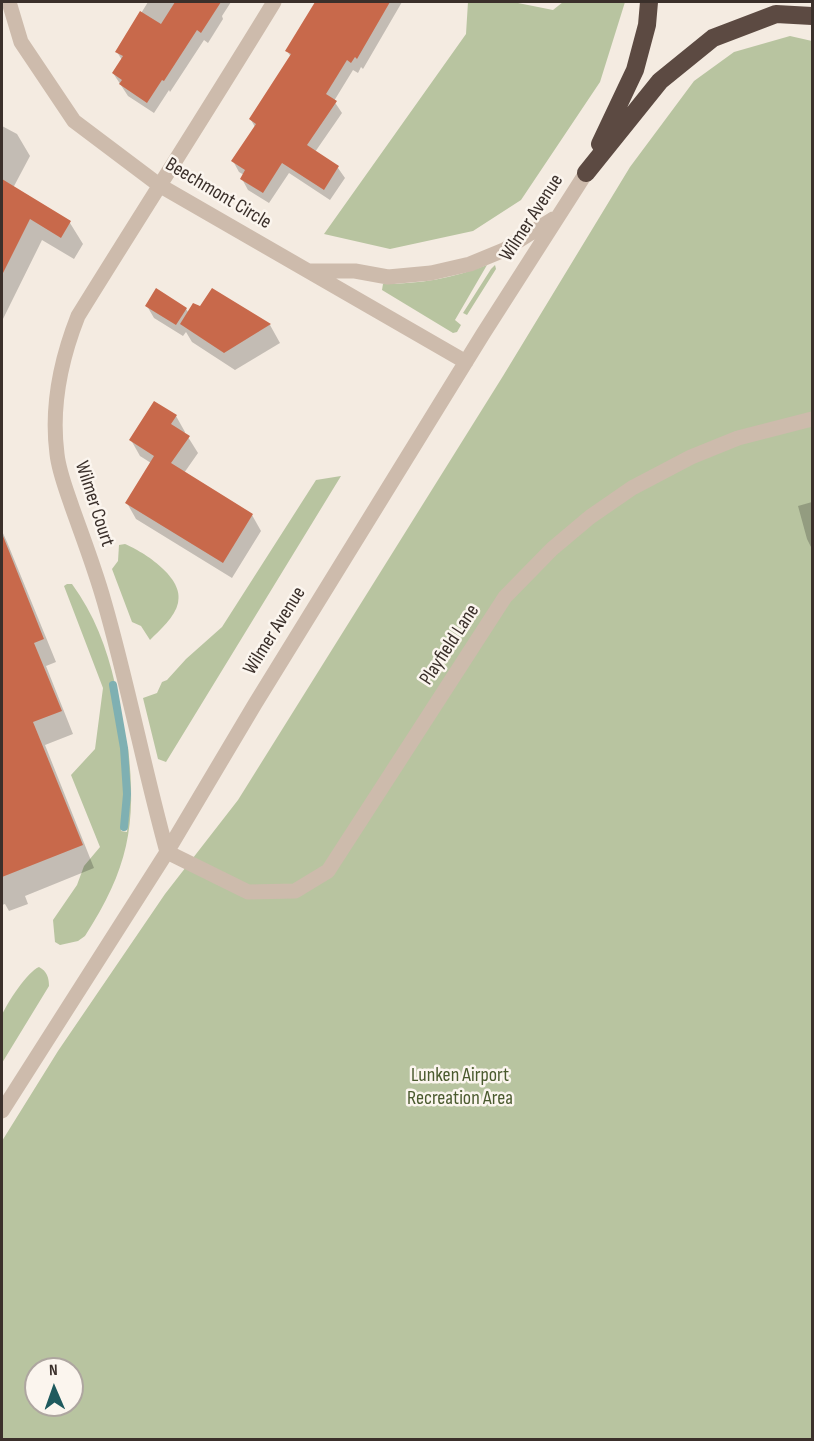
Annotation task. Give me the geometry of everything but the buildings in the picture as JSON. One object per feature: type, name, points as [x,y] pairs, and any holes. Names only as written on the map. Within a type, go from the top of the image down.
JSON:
[{"type":"highway","points":[[586,173],[635,70],[647,25],[649,2]]},
{"type":"highway","points":[[586,173],[660,81],[713,38],[776,14],[813,16]]},
{"type":"street","name":"Beechmont Circle","points":[[9,2],[21,42],[74,121],[159,185],[466,362]]},
{"type":"street","name":"Wilmer Court","points":[[167,852],[146,777],[128,687],[103,599],[62,479],[57,446],[56,408],[61,373],[75,324],[274,2]]},
{"type":"street","name":"Wilmer Avenue","points":[[2,1111],[167,852],[255,704],[466,362],[586,173]]},
{"type":"street","points":[[309,271],[355,271],[388,277],[431,273],[470,264],[504,250],[558,216]]},
{"type":"street","name":"Playfield Lane","points":[[167,852],[248,892],[295,891],[328,871],[505,597],[552,549],[590,517],[632,488],[691,457],[738,438],[813,419]]},
{"type":"green space","points":[[468,2],[513,2],[553,10],[563,2],[625,2],[600,82],[521,200],[473,231],[390,249],[324,234],[466,34]]},
{"type":"green space","name":"Lunken Airport Recreation Area","points":[[790,36],[812,41],[812,1439],[2,1439],[2,1141],[58,1051],[165,894],[238,800],[503,376],[630,167],[694,81],[734,52]]},
{"type":"green space","points":[[487,265],[455,320],[461,325],[457,332],[453,333],[382,290],[383,284],[436,279]]},
{"type":"green space","points":[[495,265],[496,269],[467,315],[463,313],[491,269]]},
{"type":"green space","points":[[341,476],[166,762],[158,759],[143,698],[157,693],[162,682],[167,680],[186,659],[222,627],[316,480]]},
{"type":"green space","points":[[125,544],[161,567],[175,584],[179,594],[174,613],[150,640],[141,626],[132,622],[112,569],[118,561],[119,545]]},
{"type":"green space","points":[[72,584],[93,619],[104,644],[115,684],[112,685],[122,748],[125,794],[121,831],[127,832],[130,796],[126,747],[128,747],[131,800],[130,824],[120,868],[100,912],[85,936],[78,941],[60,945],[55,942],[53,920],[77,885],[84,866],[100,847],[71,775],[95,749],[103,688],[64,586]]},
{"type":"green space","points":[[39,967],[47,975],[49,986],[2,1063],[2,1015],[24,981]]},
{"type":"waterway","points":[[113,685],[124,748],[127,794],[124,827]]}]
